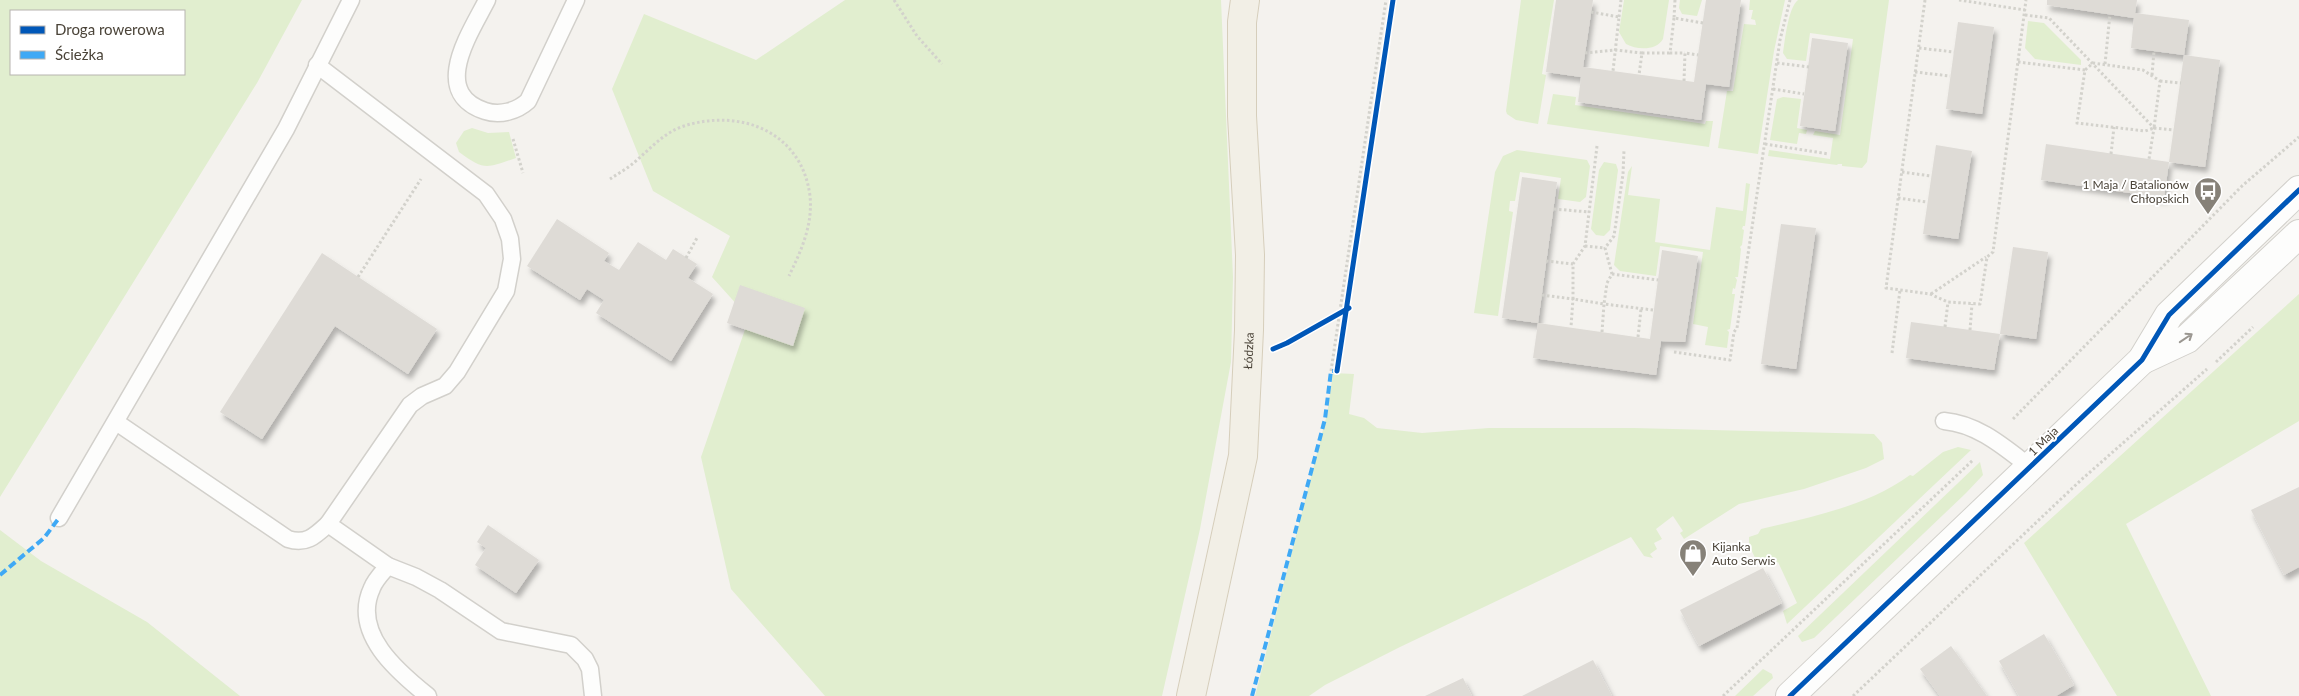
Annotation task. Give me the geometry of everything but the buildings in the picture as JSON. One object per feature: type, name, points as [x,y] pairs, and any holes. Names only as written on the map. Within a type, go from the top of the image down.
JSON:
[{"type":"main road","name":"Łódzka","points":[[1191,696],[1243,456],[1246,417],[1250,254],[1242,116],[1242,31],[1245,0]]},
{"type":"street","name":"1 Maja","points":[[1790,696],[2142,360],[2169,315],[2299,190]]},
{"type":"street","name":"1 Maja","points":[[2142,360],[2187,339],[2299,234]]},
{"type":"lane","points":[[59,518],[286,129],[351,0]]},
{"type":"lane","points":[[487,0],[459,56],[457,82],[466,100],[477,108],[497,113],[511,111],[521,107],[528,101],[576,0]]},
{"type":"lane","points":[[116,422],[288,539],[303,542],[309,540],[328,524],[410,405],[422,396],[445,386],[456,372],[506,291],[510,278],[512,259],[510,239],[504,219],[495,204],[486,194],[318,65]]},
{"type":"lane","points":[[1944,421],[1956,422],[1993,439],[2030,467]]},
{"type":"lane","points":[[328,524],[388,566],[416,577],[440,590],[501,631],[571,645],[578,650],[587,664],[593,685],[593,696]]},
{"type":"lane","points":[[388,566],[372,587],[369,596],[368,623],[384,655],[401,675],[428,696]]},
{"type":"path","points":[[894,0],[917,36],[942,64]]},
{"type":"path","points":[[1331,371],[1386,0]]},
{"type":"path","points":[[1389,28],[1393,0]]},
{"type":"path","points":[[1612,71],[1621,0]]},
{"type":"path","points":[[1670,53],[1676,0]]},
{"type":"path","points":[[1674,352],[1730,360],[1734,332],[1737,328],[1777,63],[1790,0]]},
{"type":"path","points":[[1925,0],[1886,288],[1930,294],[1948,302],[1980,304],[1986,257]]},
{"type":"path","points":[[1959,0],[2049,18],[2154,128]]},
{"type":"path","points":[[1930,294],[1993,252],[2026,0]]},
{"type":"path","points":[[1591,12],[1619,17]]},
{"type":"path","points":[[2105,64],[2110,14]]},
{"type":"path","points":[[1674,18],[1702,23]]},
{"type":"path","points":[[1919,48],[1954,52]]},
{"type":"path","points":[[1585,53],[1615,50],[1698,55]]},
{"type":"path","points":[[2152,76],[2154,51]]},
{"type":"path","points":[[1639,75],[1642,53]]},
{"type":"path","points":[[1684,81],[1685,53]]},
{"type":"path","points":[[2018,62],[2085,70]]},
{"type":"path","points":[[1777,63],[1808,67]]},
{"type":"path","points":[[2174,130],[2154,128],[2145,131],[2077,123],[2085,70],[2093,63],[2143,70],[2160,80],[2181,83]]},
{"type":"path","points":[[1916,72],[1950,76]]},
{"type":"path","points":[[2150,159],[2160,80]]},
{"type":"path","points":[[1773,89],[1804,94]]},
{"type":"path","points":[[511,111],[511,130],[523,173]]},
{"type":"path","points":[[610,179],[637,160],[658,140],[681,127],[703,121],[724,119],[744,122],[765,130],[784,143],[798,158],[806,175],[810,197],[806,239],[789,276]]},
{"type":"path","points":[[2111,154],[2114,127]]},
{"type":"path","points":[[2006,426],[2242,186],[2299,137]]},
{"type":"path","points":[[1764,144],[1829,154]]},
{"type":"path","points":[[1571,327],[1573,264],[1585,246],[1597,146]]},
{"type":"path","points":[[1605,248],[1614,236],[1623,174],[1624,150]]},
{"type":"path","points":[[358,277],[435,156]]},
{"type":"path","points":[[1902,172],[1931,176]]},
{"type":"path","points":[[1898,198],[1927,202]]},
{"type":"path","points":[[1554,209],[1589,212]]},
{"type":"path","points":[[686,258],[698,236]]},
{"type":"path","points":[[1585,246],[1605,248]]},
{"type":"path","points":[[1602,332],[1607,282],[1612,274],[1605,248]]},
{"type":"path","points":[[1546,261],[1573,264]]},
{"type":"path","points":[[1612,274],[1658,280]]},
{"type":"path","points":[[1892,353],[1900,290]]},
{"type":"path","points":[[1542,295],[1653,310]]},
{"type":"path","points":[[1945,326],[1948,302]]},
{"type":"path","points":[[1970,330],[1972,304]]},
{"type":"path","points":[[1333,316],[1348,308]]},
{"type":"path","points":[[1638,337],[1640,309]]},
{"type":"path","points":[[1853,696],[2081,480],[2173,397],[2225,355],[2259,322]]},
{"type":"path","points":[[1338,371],[1341,353]]},
{"type":"path","points":[[1723,696],[1977,456]]},
{"type":"green space","points":[[0,0],[302,0],[257,83],[0,497]]},
{"type":"green space","points":[[845,0],[1221,0],[1233,277],[1231,362],[1200,529],[1162,696],[825,696],[731,589],[701,457],[749,318],[712,277],[730,236],[653,191],[612,89],[644,14],[756,60]]},
{"type":"green space","points":[[1521,0],[1554,0],[1542,74],[1546,75],[1538,124],[1516,120],[1507,114],[1506,111]]},
{"type":"green space","points":[[1624,0],[1669,0],[1663,39],[1660,43],[1646,48],[1626,44],[1619,32]]},
{"type":"green space","points":[[1680,0],[1702,0],[1697,16],[1682,14],[1679,8]]},
{"type":"green space","points":[[1750,0],[1785,0],[1774,51],[1758,154],[1718,148],[1727,91],[1733,91],[1744,24],[1756,25],[1755,20],[1751,19],[1753,10],[1749,10]]},
{"type":"green space","points":[[1798,0],[1889,0],[1867,162],[1862,168],[1768,156],[1769,150],[1830,159],[1833,138],[1813,135],[1815,131],[1840,135],[1853,39],[1810,33],[1806,61],[1787,59],[1783,53],[1786,33],[1789,17]]},
{"type":"green space","points":[[2028,21],[2044,23],[2081,60],[2081,65],[2035,59],[2025,48]]},
{"type":"green space","points":[[1553,94],[1576,97],[1575,105],[1705,124],[1706,121],[1713,121],[1709,147],[1547,124]]},
{"type":"green space","points":[[1783,97],[1801,99],[1797,128],[1807,130],[1806,134],[1799,133],[1797,144],[1770,140],[1777,99]]},
{"type":"green space","points":[[472,128],[488,133],[509,132],[516,158],[492,166],[486,166],[475,162],[459,152],[456,143],[464,131]]},
{"type":"green space","points":[[1517,150],[1587,160],[1590,166],[1586,197],[1580,202],[1558,199],[1561,178],[1520,172],[1515,201],[1510,201],[1509,211],[1513,212],[1498,316],[1474,313],[1495,172],[1503,156]]},
{"type":"green space","points":[[1604,162],[1616,164],[1618,170],[1610,230],[1604,236],[1596,235],[1591,229],[1599,170]]},
{"type":"green space","points":[[1632,166],[1628,195],[1660,199],[1655,242],[1710,250],[1716,207],[1743,211],[1746,183],[1750,184],[1745,226],[1742,229],[1744,230],[1740,247],[1738,277],[1735,277],[1737,280],[1732,294],[1735,294],[1730,329],[1727,330],[1729,332],[1727,348],[1705,345],[1708,327],[1693,324],[1703,252],[1660,246],[1656,276],[1620,271],[1614,265],[1628,172]]},
{"type":"green space","points":[[2299,294],[2299,421],[2126,524],[2211,696],[2117,696],[2024,543]]},
{"type":"green space","points":[[1333,373],[1354,374],[1349,414],[1364,418],[1377,428],[1422,433],[1489,428],[1634,428],[1874,434],[1882,443],[1884,459],[1866,468],[1804,489],[1739,504],[1684,539],[1680,533],[1683,531],[1673,516],[1656,529],[1662,539],[1654,543],[1657,549],[1650,554],[1653,558],[1644,556],[1631,537],[1400,647],[1325,685],[1309,696],[1255,696],[1327,414]]},
{"type":"green space","points":[[1958,447],[1971,450],[1787,624],[1783,611],[1797,603],[1778,562],[1767,567],[1757,562],[1749,545],[1749,537],[1758,534],[1761,529],[1858,503],[1894,486],[1910,475],[1913,476],[1943,452]]},
{"type":"green space","points":[[1980,462],[1983,475],[1966,493],[1814,638],[1802,642],[1798,636]]},
{"type":"green space","points":[[0,530],[41,561],[147,622],[240,696],[0,696]]},
{"type":"green space","points":[[1763,669],[1772,674],[1773,678],[1753,696],[1735,696]]},
{"type":"marked path","points":[[1252,696],[1325,419],[1331,371],[1337,371]]},
{"type":"marked path","points":[[0,575],[44,538],[59,518]]},
{"type":"cycle path","points":[[1337,371],[1393,0]]},
{"type":"cycle path","points":[[1790,696],[2142,360],[2169,315],[2299,190]]},
{"type":"cycle path","points":[[1273,349],[1349,308]]},
{"type":"place","name":"1 Maja / Batalionów Chłopskich","points":[[2208,215]]},
{"type":"place","name":"Kijanka Auto Serwis","points":[[1693,577]]}]
